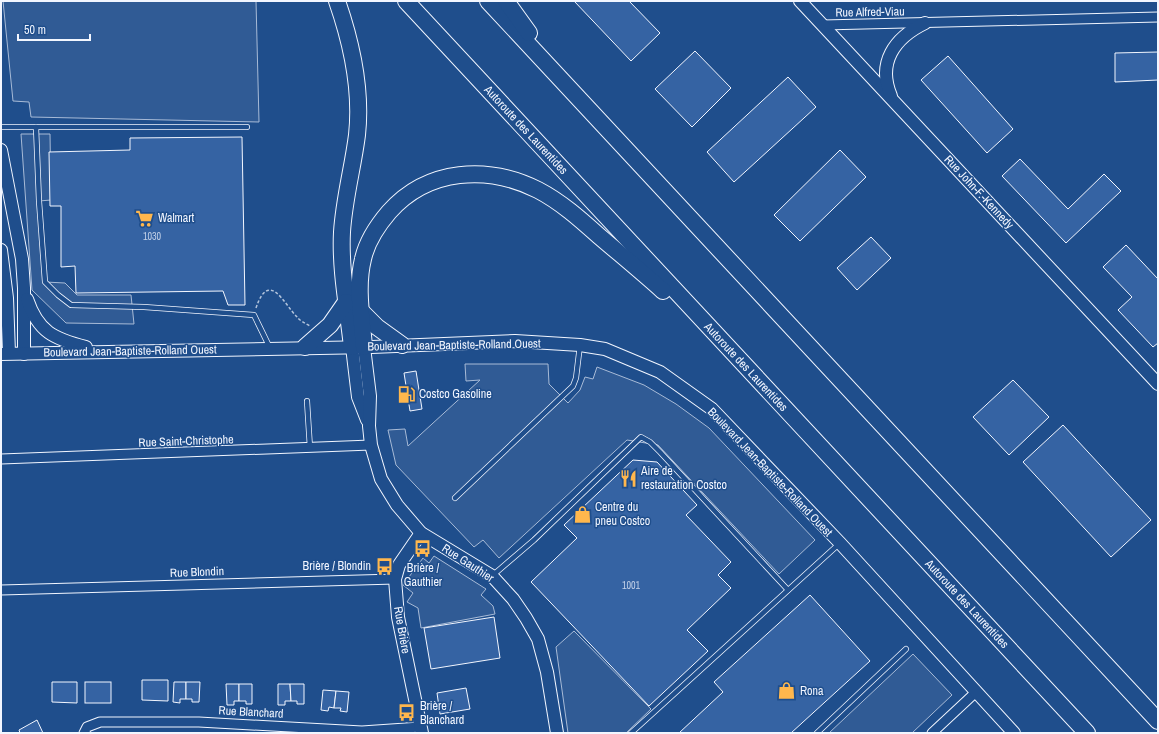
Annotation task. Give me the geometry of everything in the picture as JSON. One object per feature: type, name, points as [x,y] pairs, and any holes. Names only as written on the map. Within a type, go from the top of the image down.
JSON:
[{"type":"highway","points":[[337,1],[350,42],[358,99],[357,134],[342,233],[346,302],[358,347]]},
{"type":"highway","name":"Autoroute des Laurentides","points":[[406,1],[1087,733]]},
{"type":"highway","points":[[488,1],[1158,720]]},
{"type":"highway","points":[[506,1],[566,86]]},
{"type":"highway","points":[[358,347],[362,312],[360,280],[363,258],[376,229],[392,209],[410,193],[435,180],[459,174],[488,174],[508,178],[524,184],[559,203],[718,338]]},
{"type":"highway","points":[[305,348],[330,325],[346,302]]},
{"type":"highway","points":[[362,312],[376,327],[402,345]]},
{"type":"street","name":"Rue John-F.-Kennedy","points":[[800,1],[1158,384]]},
{"type":"street","name":"Rue Alfred-Viau","points":[[823,25],[1158,17]]},
{"type":"street","points":[[892,99],[885,74],[887,60],[893,48],[902,37],[911,30],[925,23]]},
{"type":"street","points":[[1,150],[22,259],[24,288],[24,354]]},
{"type":"street","points":[[1,250],[7,298],[5,353]]},
{"type":"street","points":[[24,288],[36,320],[51,336],[97,352]]},
{"type":"street","name":"Boulevard Jean-Baptiste-Rolland Ouest","points":[[5,353],[24,354],[358,347],[515,341],[580,345],[605,349],[660,372],[712,409],[840,543],[1014,733]]},
{"type":"street","name":"Rue Gauthier","points":[[358,347],[370,396],[369,426],[371,446],[381,479],[397,505],[421,533],[492,576],[513,599],[538,639],[547,672],[557,733]]},
{"type":"street","name":"Rue Saint-Christophe","points":[[1,459],[371,446]]},
{"type":"street","name":"Rue Brière","points":[[421,533],[399,565],[394,579],[398,617],[421,730]]},
{"type":"street","name":"Rue Blondin","points":[[1,590],[394,579]]},
{"type":"street","points":[[932,733],[976,692]]},
{"type":"street","name":"Rue Blanchard","points":[[84,733],[87,727],[100,722],[199,722],[304,730],[421,730]]},
{"type":"lane","points":[[1,127],[247,127]]},
{"type":"lane","points":[[36,127],[45,282],[58,295],[71,305],[144,307],[254,315],[270,348]]},
{"type":"lane","points":[[455,498],[573,386],[576,378],[580,345]]},
{"type":"lane","points":[[307,401],[310,448]]},
{"type":"lane","points":[[492,576],[534,540],[641,437],[650,442],[660,452],[788,590]]},
{"type":"lane","points":[[631,733],[840,543]]},
{"type":"lane","points":[[817,733],[906,648]]},
{"type":"path","points":[[254,315],[260,297],[264,293],[273,291],[279,293],[298,319],[311,326]]},
{"type":"shaded area","points":[[3,1],[256,1],[259,122],[31,117],[29,102],[13,101]]},
{"type":"shaded area","points":[[21,134],[50,134],[51,200],[39,201],[45,282],[65,283],[77,295],[131,295],[134,324],[66,323],[32,290]]},
{"type":"shaded area","points":[[465,364],[548,364],[549,384],[568,403],[580,390],[585,377],[593,379],[597,367],[644,385],[676,404],[709,428],[815,540],[779,574],[658,445],[627,440],[499,558],[483,540],[474,547],[396,465],[388,430],[405,429],[408,446],[480,380],[466,381]]},
{"type":"shaded area","points":[[434,556],[486,589],[481,595],[493,606],[495,614],[421,628],[418,608],[407,602],[413,593],[403,585],[423,558],[429,563]]},
{"type":"shaded area","points":[[574,631],[651,709],[626,733],[568,733],[556,647]]},
{"type":"shaded area","points":[[913,654],[952,695],[912,733],[829,733]]},
{"type":"building","points":[[574,1],[629,1],[660,33],[631,61]]},
{"type":"building","points":[[695,51],[731,88],[692,127],[655,89]]},
{"type":"building","points":[[1158,52],[1158,80],[1115,82],[1115,53]]},
{"type":"building","points":[[948,56],[1013,129],[987,153],[921,80]]},
{"type":"building","points":[[788,77],[816,107],[734,182],[707,152]]},
{"type":"building","points":[[242,137],[245,305],[228,305],[223,291],[76,293],[75,266],[61,267],[61,206],[50,206],[49,152],[130,150],[130,138]]},
{"type":"building","points":[[840,150],[866,177],[800,241],[774,215]]},
{"type":"building","points":[[1020,159],[1068,209],[1104,174],[1121,191],[1066,243],[1002,176]]},
{"type":"building","points":[[871,237],[891,258],[857,290],[837,268]]},
{"type":"building","points":[[1126,245],[1158,279],[1158,343],[1153,347],[1118,310],[1132,297],[1103,267]]},
{"type":"building","points":[[416,371],[422,409],[410,411],[404,373]]},
{"type":"building","points":[[1013,380],[1049,417],[1009,455],[973,417]]},
{"type":"building","points":[[1063,425],[1151,520],[1111,557],[1023,462]]},
{"type":"building","points":[[633,460],[657,462],[697,505],[686,515],[731,562],[718,575],[731,588],[687,630],[708,651],[649,706],[531,582],[577,538],[564,525]]},
{"type":"building","points":[[810,595],[870,661],[791,733],[679,733],[723,692],[714,682]]},
{"type":"building","points":[[494,617],[500,658],[431,669],[424,628]]},
{"type":"building","points":[[142,680],[168,680],[168,701],[142,700]]},
{"type":"building","points":[[52,682],[77,682],[77,703],[52,702]]},
{"type":"building","points":[[85,682],[111,682],[111,703],[85,703]]},
{"type":"building","points":[[174,682],[186,682],[186,699],[180,699],[180,703],[173,702]]},
{"type":"building","points":[[186,682],[200,682],[199,702],[192,702],[192,699],[186,699]]},
{"type":"building","points":[[226,684],[239,684],[239,701],[234,701],[234,705],[227,705]]},
{"type":"building","points":[[239,684],[252,684],[252,704],[246,704],[246,701],[239,701]]},
{"type":"building","points":[[278,684],[290,684],[291,701],[285,701],[285,705],[278,705]]},
{"type":"building","points":[[290,684],[304,684],[304,704],[297,704],[297,701],[291,701]]},
{"type":"building","points":[[466,688],[470,709],[440,714],[437,693]]},
{"type":"building","points":[[323,690],[336,691],[334,708],[329,707],[328,711],[321,710]]},
{"type":"building","points":[[336,691],[349,692],[347,712],[340,711],[341,708],[334,708]]},
{"type":"building","points":[[37,720],[43,733],[20,733],[19,730]]},
{"type":"place","name":"Walmart","points":[[145,218]]},
{"type":"place","name":"Costco Gasoline","points":[[406,394]]},
{"type":"place","name":"Aire de restauration Costco","points":[[628,478]]},
{"type":"place","name":"Centre du pneu Costco","points":[[582,514]]},
{"type":"place","name":"Brière / Gauthier","points":[[423,549]]},
{"type":"place","name":"Brière / Blondin","points":[[384,566]]},
{"type":"place","name":"Rona","points":[[787,691]]},
{"type":"place","name":"Brière / Blanchard","points":[[407,713]]}]
